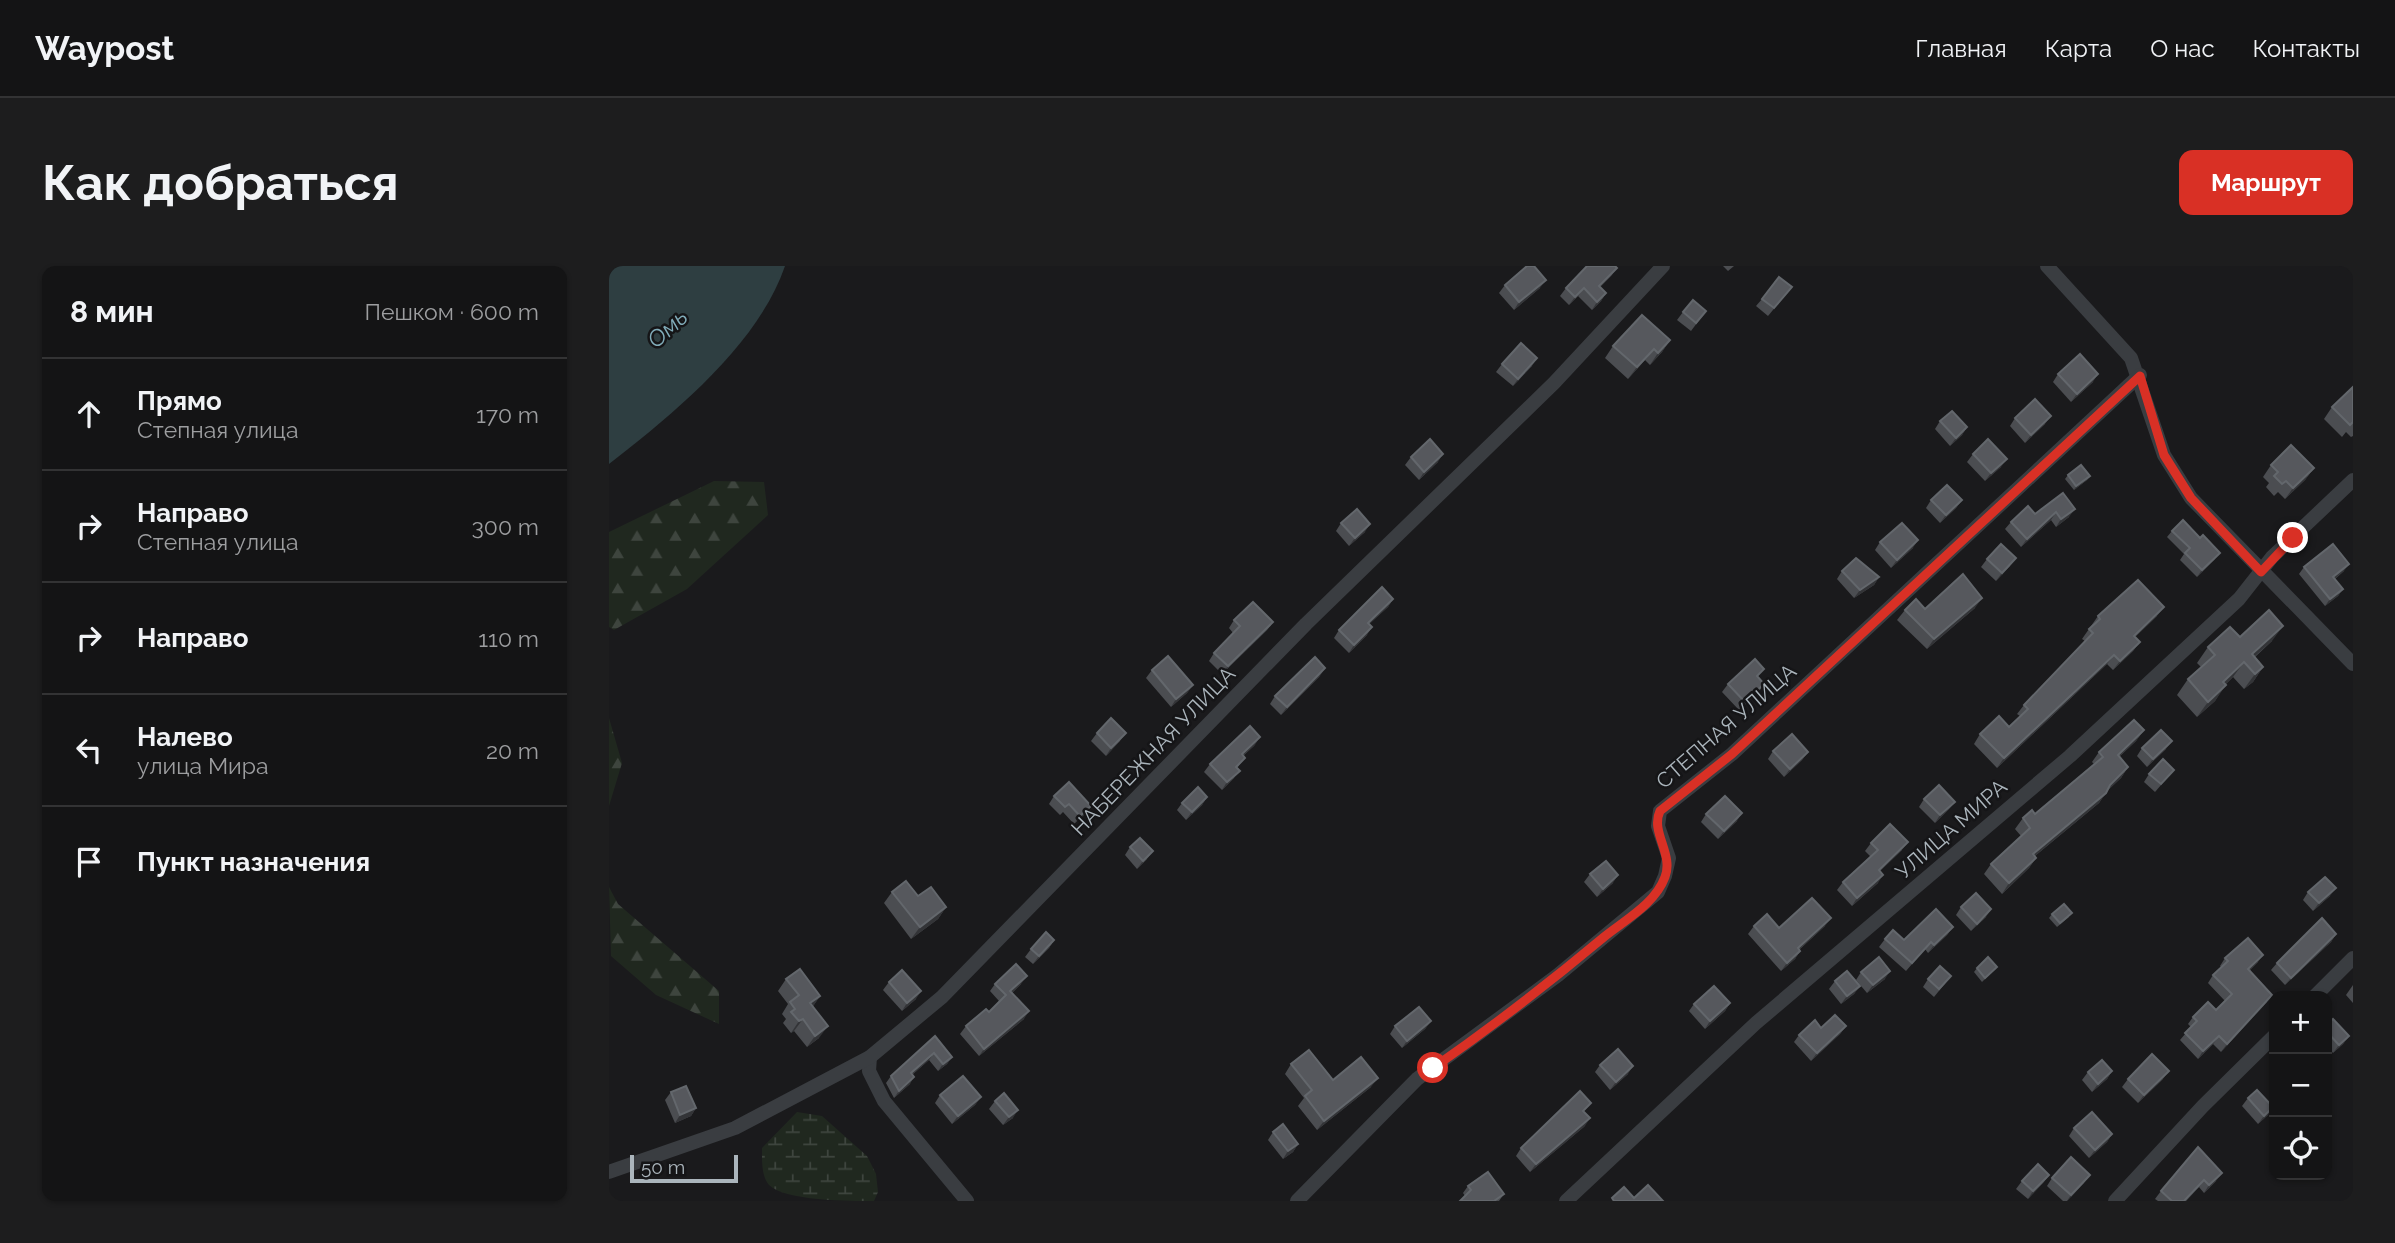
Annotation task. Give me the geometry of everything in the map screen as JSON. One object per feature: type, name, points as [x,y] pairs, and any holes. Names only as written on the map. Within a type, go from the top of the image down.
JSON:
[{"type":"street","name":"НАБЕРЕЖНАЯ УЛИЦА","points":[[609,1172],[735,1128],[870,1057],[942,997],[1305,624],[1554,383],[1663,266]]},
{"type":"street","points":[[2047,266],[2131,358],[2140,376],[2164,455],[2191,498],[2353,664]]},
{"type":"street","name":"СТЕПНАЯ УЛИЦА","points":[[1297,1201],[1417,1079],[1558,975],[1658,892],[1669,858],[1658,826],[1660,811],[1732,754],[2140,376]]},
{"type":"street","name":"УЛИЦА МИРА","points":[[1566,1201],[1756,1023],[2070,756],[2239,599],[2261,572],[2353,480]]},
{"type":"street","points":[[2320,991],[2353,958]]},
{"type":"street","points":[[2115,1201],[2203,1106],[2269,1041]]},
{"type":"street","points":[[870,1057],[869,1071],[884,1101],[967,1201]]},
{"type":"green space","points":[[714,481],[764,482],[768,515],[687,589],[614,630],[609,627],[609,532]]},
{"type":"green space","points":[[609,718],[622,763],[609,806]]},
{"type":"green space","points":[[609,887],[618,904],[719,991],[719,1024],[656,995],[611,956]]},
{"type":"green space","points":[[797,1112],[822,1116],[867,1156],[876,1174],[878,1192],[874,1201],[803,1197],[769,1185],[763,1172],[762,1148]]},
{"type":"water","name":"Омь","points":[[609,266],[785,266],[755,323],[711,376],[660,423],[609,464]]},
{"type":"building","points":[[1527,266],[1534,266],[1546,280],[1519,302],[1505,285]]},
{"type":"building","points":[[1587,266],[1617,268],[1599,286],[1606,293],[1597,302],[1584,288],[1575,297],[1566,288]]},
{"type":"building","points":[[1779,277],[1792,287],[1774,308],[1762,299]]},
{"type":"building","points":[[1693,300],[1706,311],[1696,323],[1683,312]]},
{"type":"building","points":[[1642,315],[1670,340],[1658,353],[1654,349],[1637,367],[1613,346]]},
{"type":"building","points":[[1521,343],[1537,358],[1518,379],[1502,364]]},
{"type":"building","points":[[2080,354],[2098,374],[2077,394],[2058,374]]},
{"type":"building","points":[[2353,387],[2353,422],[2350,425],[2332,407]]},
{"type":"building","points":[[2035,399],[2051,416],[2031,435],[2015,418]]},
{"type":"building","points":[[1952,411],[1967,427],[1956,438],[1940,421]]},
{"type":"building","points":[[1430,439],[1443,454],[1424,472],[1411,457]]},
{"type":"building","points":[[1988,439],[2007,459],[1991,473],[1973,454]]},
{"type":"building","points":[[2291,445],[2314,468],[2293,488],[2286,481],[2282,484],[2274,476],[2278,472],[2271,465]]},
{"type":"building","points":[[2081,465],[2090,476],[2076,486],[2068,475]]},
{"type":"building","points":[[1947,485],[1962,500],[1946,515],[1931,500]]},
{"type":"building","points":[[2063,493],[2075,509],[2061,519],[2056,512],[2027,539],[2011,522],[2028,506],[2035,514]]},
{"type":"building","points":[[1357,509],[1370,524],[1355,538],[1341,523]]},
{"type":"building","points":[[2183,520],[2200,538],[2203,535],[2220,553],[2202,570],[2185,553],[2190,548],[2172,531]]},
{"type":"building","points":[[1902,523],[1918,540],[1897,560],[1880,542]]},
{"type":"building","points":[[2001,544],[2016,558],[2002,573],[1987,559]]},
{"type":"building","points":[[2333,544],[2349,564],[2333,577],[2343,589],[2330,599],[2304,567]]},
{"type":"building","points":[[1856,558],[1879,577],[1860,590],[1842,571]]},
{"type":"building","points":[[1963,574],[1982,598],[1934,639],[1905,610],[1916,599],[1925,609]]},
{"type":"building","points":[[2138,580],[2164,607],[2134,636],[2140,642],[2120,661],[2114,655],[2004,758],[1980,734],[1999,716],[2009,727],[2028,709],[2024,705],[2093,633],[2089,629],[2100,619],[2098,616]]},
{"type":"building","points":[[1382,587],[1393,599],[1368,623],[1372,627],[1354,645],[1339,630]]},
{"type":"building","points":[[1253,602],[1273,622],[1228,666],[1214,653],[1240,626],[1234,620]]},
{"type":"building","points":[[2269,610],[2283,626],[2252,654],[2263,667],[2255,674],[2244,662],[2223,682],[2226,685],[2208,702],[2188,679],[2215,655],[2208,647],[2230,627],[2240,637]]},
{"type":"building","points":[[1168,656],[1193,685],[1176,699],[1152,670]]},
{"type":"building","points":[[1315,657],[1325,668],[1287,707],[1275,696]]},
{"type":"building","points":[[1755,659],[1764,669],[1757,676],[1764,684],[1745,702],[1728,684]]},
{"type":"building","points":[[1111,718],[1126,733],[1111,748],[1097,733]]},
{"type":"building","points":[[2134,720],[2144,730],[2118,755],[2128,767],[2110,785],[2106,793],[2033,854],[2036,858],[2009,883],[1991,864],[2030,828],[2023,818],[2032,810],[2035,814],[2103,757],[2099,752]]},
{"type":"building","points":[[1250,726],[1260,737],[1242,754],[1245,758],[1236,767],[1240,771],[1227,782],[1210,764]]},
{"type":"building","points":[[2161,730],[2172,741],[2153,759],[2142,748]]},
{"type":"building","points":[[1792,734],[1808,752],[1790,769],[1773,751]]},
{"type":"building","points":[[2163,759],[2174,770],[2161,784],[2149,774]]},
{"type":"building","points":[[1069,782],[1091,806],[1080,816],[1069,804],[1065,807],[1054,796]]},
{"type":"building","points":[[1939,785],[1955,802],[1940,815],[1924,799]]},
{"type":"building","points":[[1198,787],[1207,797],[1192,812],[1182,803]]},
{"type":"building","points":[[1725,796],[1742,813],[1724,831],[1706,814]]},
{"type":"building","points":[[1890,824],[1908,842],[1879,870],[1883,875],[1857,898],[1843,882],[1878,850],[1871,843]]},
{"type":"building","points":[[1140,838],[1153,851],[1143,861],[1130,847]]},
{"type":"building","points":[[1606,861],[1618,875],[1603,889],[1590,874]]},
{"type":"building","points":[[2325,877],[2336,888],[2319,903],[2308,892]]},
{"type":"building","points":[[906,881],[918,896],[931,887],[946,907],[920,927],[892,892]]},
{"type":"building","points":[[1976,893],[1991,909],[1977,924],[1961,907]]},
{"type":"building","points":[[1812,898],[1831,918],[1798,948],[1800,951],[1787,963],[1754,926],[1767,914],[1779,928]]},
{"type":"building","points":[[2064,904],[2072,913],[2060,923],[2052,914]]},
{"type":"building","points":[[1936,909],[1953,927],[1934,945],[1931,942],[1912,963],[1885,939],[1893,930],[1904,940]]},
{"type":"building","points":[[2322,918],[2336,934],[2291,978],[2277,963]]},
{"type":"building","points":[[1046,932],[1054,940],[1039,956],[1031,949]]},
{"type":"building","points":[[2248,938],[2263,955],[2248,969],[2269,992],[2269,998],[2227,1044],[2219,1036],[2203,1051],[2185,1033],[2197,1021],[2193,1017],[2208,1002],[2216,1010],[2232,994],[2213,975],[2228,961],[2225,958]]},
{"type":"building","points":[[1879,957],[1890,971],[1873,985],[1861,972]]},
{"type":"building","points":[[1988,957],[1997,967],[1985,978],[1977,968]]},
{"type":"building","points":[[1016,964],[1027,976],[1010,991],[1029,1011],[984,1049],[966,1026],[986,1009],[989,1012],[1006,995],[995,984]]},
{"type":"building","points":[[1940,966],[1951,976],[1939,989],[1928,979]]},
{"type":"building","points":[[800,969],[820,996],[810,1003],[828,1026],[815,1036],[803,1019],[799,1021],[791,1012],[795,1009],[790,1002],[799,995],[786,979]]},
{"type":"building","points":[[902,970],[921,991],[907,1003],[889,982]]},
{"type":"building","points":[[1847,971],[1860,986],[1847,996],[1835,981]]},
{"type":"building","points":[[1714,986],[1730,1003],[1710,1021],[1694,1004]]},
{"type":"building","points":[[1419,1007],[1431,1021],[1407,1041],[1395,1026]]},
{"type":"building","points":[[1835,1015],[1846,1026],[1817,1053],[1799,1035],[1815,1020],[1821,1028]]},
{"type":"building","points":[[2332,1020],[2349,1036],[2339,1045],[2332,1037]]},
{"type":"building","points":[[935,1036],[952,1057],[943,1064],[934,1053],[911,1073],[914,1077],[899,1091],[891,1076]]},
{"type":"building","points":[[1618,1049],[1633,1066],[1616,1082],[1600,1065]]},
{"type":"building","points":[[1309,1050],[1333,1080],[1361,1057],[1378,1078],[1324,1121],[1305,1096],[1312,1090],[1291,1064]]},
{"type":"building","points":[[2152,1054],[2169,1071],[2144,1095],[2128,1079]]},
{"type":"building","points":[[2102,1060],[2112,1071],[2098,1084],[2088,1072]]},
{"type":"building","points":[[963,1076],[981,1097],[958,1116],[940,1095]]},
{"type":"building","points":[[686,1086],[696,1108],[680,1115],[671,1092]]},
{"type":"building","points":[[2257,1090],[2269,1103],[2269,1111],[2264,1116],[2248,1098]]},
{"type":"building","points":[[1580,1091],[1591,1103],[1583,1111],[1590,1118],[1536,1164],[1521,1148]]},
{"type":"building","points":[[1004,1093],[1018,1110],[1009,1117],[995,1101]]},
{"type":"building","points":[[2092,1112],[2112,1134],[2095,1150],[2074,1128]]},
{"type":"building","points":[[1283,1124],[1298,1144],[1288,1151],[1273,1132]]},
{"type":"building","points":[[2198,1147],[2222,1173],[2209,1185],[2204,1180],[2184,1201],[2172,1201],[2161,1191]]},
{"type":"building","points":[[2071,1157],[2090,1175],[2071,1195],[2052,1178]]},
{"type":"building","points":[[2038,1164],[2049,1175],[2033,1191],[2022,1181]]},
{"type":"building","points":[[1488,1172],[1504,1194],[1494,1201],[1460,1201],[1471,1190],[1468,1186]]},
{"type":"building","points":[[1648,1185],[1663,1201],[1614,1201],[1612,1198],[1624,1187],[1634,1198]]},
{"type":"route","points":[[1433,1068],[1558,975],[1658,892],[1669,858],[1658,826],[1660,811],[1732,754],[2140,376],[2164,455],[2191,498],[2261,572],[2293,538]]}]
